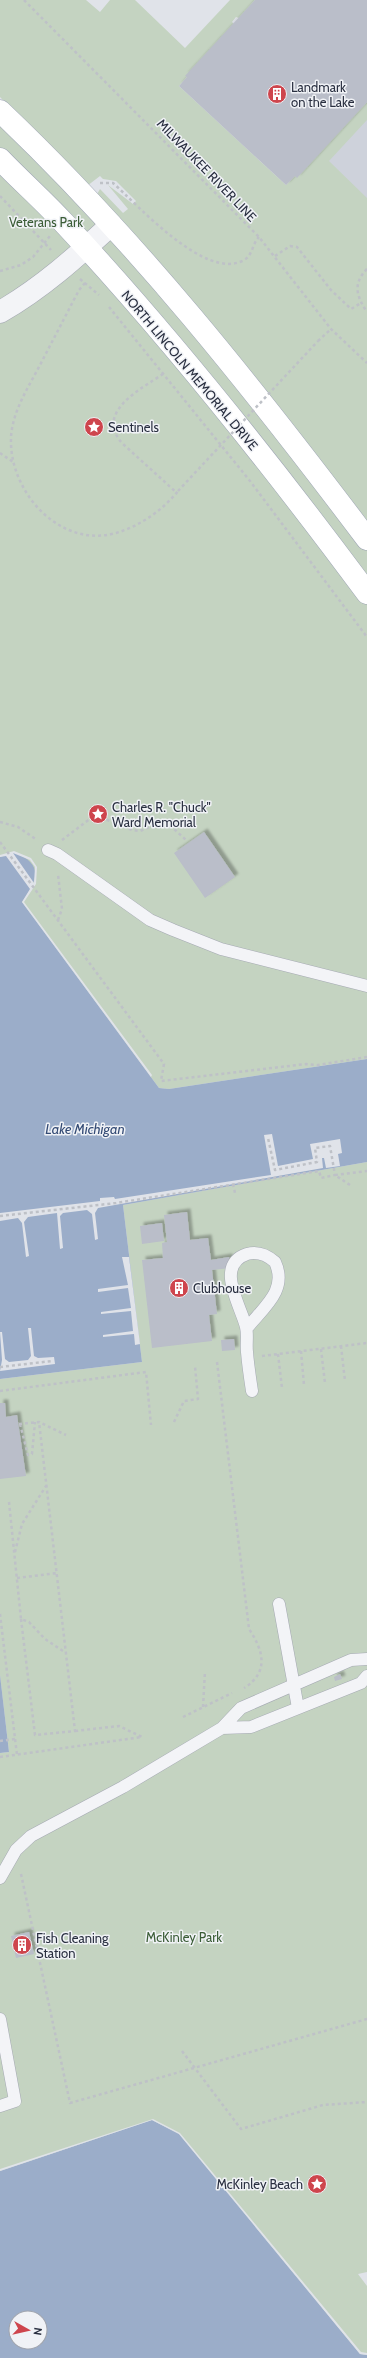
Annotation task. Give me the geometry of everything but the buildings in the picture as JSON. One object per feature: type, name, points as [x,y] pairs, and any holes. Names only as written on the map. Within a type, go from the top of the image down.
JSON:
[{"type":"main road","points":[[0,111],[47,156],[111,225],[274,416],[367,539]]},
{"type":"main road","name":"NORTH LINCOLN MEMORIAL DRIVE","points":[[0,159],[86,248],[232,418],[310,517],[367,594]]},
{"type":"street","points":[[0,312],[26,298],[111,225]]},
{"type":"lane","points":[[48,850],[150,920],[173,930],[221,950],[367,986]]},
{"type":"lane","points":[[247,1328],[277,1291],[280,1279],[280,1272],[275,1262],[260,1253],[241,1256],[233,1264],[231,1275],[233,1291],[247,1328],[247,1350],[252,1391]]},
{"type":"lane","points":[[279,1604],[298,1708]]},
{"type":"lane","points":[[0,1878],[16,1850],[31,1836],[123,1786],[222,1728],[241,1708],[351,1660],[367,1660]]},
{"type":"lane","points":[[222,1728],[251,1727],[361,1683],[367,1676]]},
{"type":"lane","points":[[0,2022],[5,2080],[15,2101],[0,2106]]},
{"type":"path","name":"MILWAUKEE RIVER LINE","points":[[24,0],[259,237],[330,329],[367,363]]},
{"type":"path","points":[[100,182],[113,183],[179,243],[212,260],[230,264],[245,260],[259,237]]},
{"type":"path","points":[[0,196],[39,235],[43,242],[51,250]]},
{"type":"path","points":[[0,271],[21,265],[33,257],[40,250],[43,242]]},
{"type":"path","points":[[275,256],[285,248],[290,246],[297,247],[331,290],[351,309],[361,303]]},
{"type":"path","points":[[367,269],[361,276],[357,288],[361,303],[367,312]]},
{"type":"path","points":[[103,300],[85,283],[79,290],[15,416],[11,436],[13,462],[19,481],[32,502],[61,525],[82,532],[107,534],[128,528],[159,510],[178,492],[330,329]]},
{"type":"path","points":[[108,305],[250,481],[367,637]]},
{"type":"path","points":[[164,374],[125,400],[118,408],[113,428],[118,439],[123,444],[178,492]]},
{"type":"path","points":[[0,453],[13,462]]},
{"type":"path","points":[[48,850],[95,816],[132,830],[140,831],[154,825],[172,827],[186,840]]},
{"type":"path","points":[[0,842],[164,1064],[161,1081],[367,1057]]},
{"type":"path","points":[[268,1138],[275,1170],[317,1162],[315,1148],[330,1146],[335,1175],[350,1185]]},
{"type":"path","points":[[0,1216],[116,1203],[319,1171],[321,1178],[367,1171]]},
{"type":"path","points":[[233,1184],[235,1193]]},
{"type":"path","points":[[260,1356],[367,1343]]},
{"type":"path","points":[[342,1346],[345,1381]]},
{"type":"path","points":[[321,1349],[325,1383]]},
{"type":"path","points":[[301,1351],[304,1385]]},
{"type":"path","points":[[278,1354],[282,1388]]},
{"type":"path","points":[[0,1367],[52,1361]]},
{"type":"path","points":[[183,1717],[246,1687],[256,1678],[261,1668],[262,1660],[259,1644],[248,1629],[217,1362]]},
{"type":"path","points":[[174,1422],[184,1401],[198,1399],[195,1366]]},
{"type":"path","points":[[0,1391],[146,1372],[151,1425]]},
{"type":"path","points":[[35,1422],[32,1454],[28,1455],[19,1424],[35,1422],[39,1422],[66,1435]]},
{"type":"path","points":[[39,1422],[75,1731]]},
{"type":"path","points":[[14,1555],[22,1524],[46,1486]]},
{"type":"path","points":[[0,1757],[142,1737],[119,1726],[35,1735],[8,1502]]},
{"type":"path","points":[[17,1578],[57,1573]]},
{"type":"path","points":[[0,1614],[17,1755]]},
{"type":"path","points":[[21,1619],[29,1622],[45,1639],[66,1653]]},
{"type":"path","points":[[203,1707],[205,1670]]},
{"type":"path","points":[[0,1740],[15,1739]]},
{"type":"path","points":[[16,1850],[70,2103],[367,2020]]},
{"type":"path","points":[[182,2051],[241,2129],[323,2105],[367,2102]]},
{"type":"shaded area","points":[[367,102],[367,234],[286,185]]},
{"type":"green space","name":"Veterans Park","points":[[0,0],[86,0],[100,12],[110,0],[135,0],[185,48],[230,0],[255,0],[239,18],[236,17],[232,22],[234,24],[179,86],[286,185],[367,102],[367,120],[329,161],[367,198],[367,1059],[169,1089],[159,1088],[22,902],[14,853],[0,857],[0,111],[96,196],[100,189],[123,213],[128,209],[108,185],[133,204],[136,201],[116,181],[103,179],[100,176],[87,186],[0,97]]},
{"type":"green space","name":"McKinley Park","points":[[367,1162],[367,2272],[358,2274],[367,2286],[367,2355],[360,2354],[179,2134],[152,2120],[0,2171],[0,1753],[9,1752],[0,1675],[0,1379],[142,1362],[123,1205]]},
{"type":"water","name":"Lake Michigan","points":[[14,852],[30,862],[34,868],[35,874],[31,887],[22,902],[159,1088],[169,1089],[367,1059],[367,1162],[123,1205],[142,1362],[0,1379],[0,857]]},
{"type":"water","points":[[0,1675],[9,1752],[0,1753]]},
{"type":"water","points":[[152,2120],[179,2134],[360,2354],[367,2355],[367,2358],[0,2358],[0,2171]]},
{"type":"pier","points":[[14,851],[31,858],[37,867],[36,884],[24,902],[152,1075],[151,1077],[22,902],[30,889],[6,856],[0,857],[0,855]],"holes":[[[13,853],[30,860],[35,867],[34,883]]]},
{"type":"pier","points":[[272,1134],[278,1166],[313,1159],[310,1144],[340,1139],[342,1153],[338,1154],[340,1166],[326,1168],[324,1158],[322,1158],[323,1168],[98,1208],[95,1213],[98,1239],[95,1240],[92,1214],[87,1210],[63,1213],[60,1216],[63,1248],[60,1249],[57,1213],[28,1217],[24,1222],[29,1256],[26,1257],[22,1223],[18,1218],[0,1221],[0,1213],[100,1201],[100,1198],[114,1197],[115,1199],[271,1175],[264,1135]]},
{"type":"pier","points":[[122,1257],[129,1257],[140,1344],[135,1345],[134,1334],[103,1337],[103,1335],[133,1331],[131,1311],[101,1314],[101,1312],[131,1308],[128,1288],[98,1292],[98,1289],[128,1285]]},
{"type":"pier","points":[[28,1328],[31,1328],[34,1356],[38,1358],[54,1357],[55,1364],[0,1371],[2,1360],[0,1332],[2,1332],[5,1359],[9,1362],[28,1360],[31,1356]]},
{"type":"pier","points":[[153,2119],[180,2133],[361,2352],[367,2353],[367,2355],[360,2354],[179,2134],[152,2120],[0,2171],[0,2169]]},
{"type":"place","name":"Landmark on the Lake","points":[[277,94]]},
{"type":"place","name":"Sentinels","points":[[94,427]]},
{"type":"place","name":"Charles R. \"Chuck\" Ward Memorial","points":[[98,814]]},
{"type":"place","name":"Clubhouse","points":[[179,1288]]},
{"type":"place","name":"Fish Cleaning Station","points":[[22,1945]]},
{"type":"place","name":"McKinley Beach","points":[[317,2184]]}]
